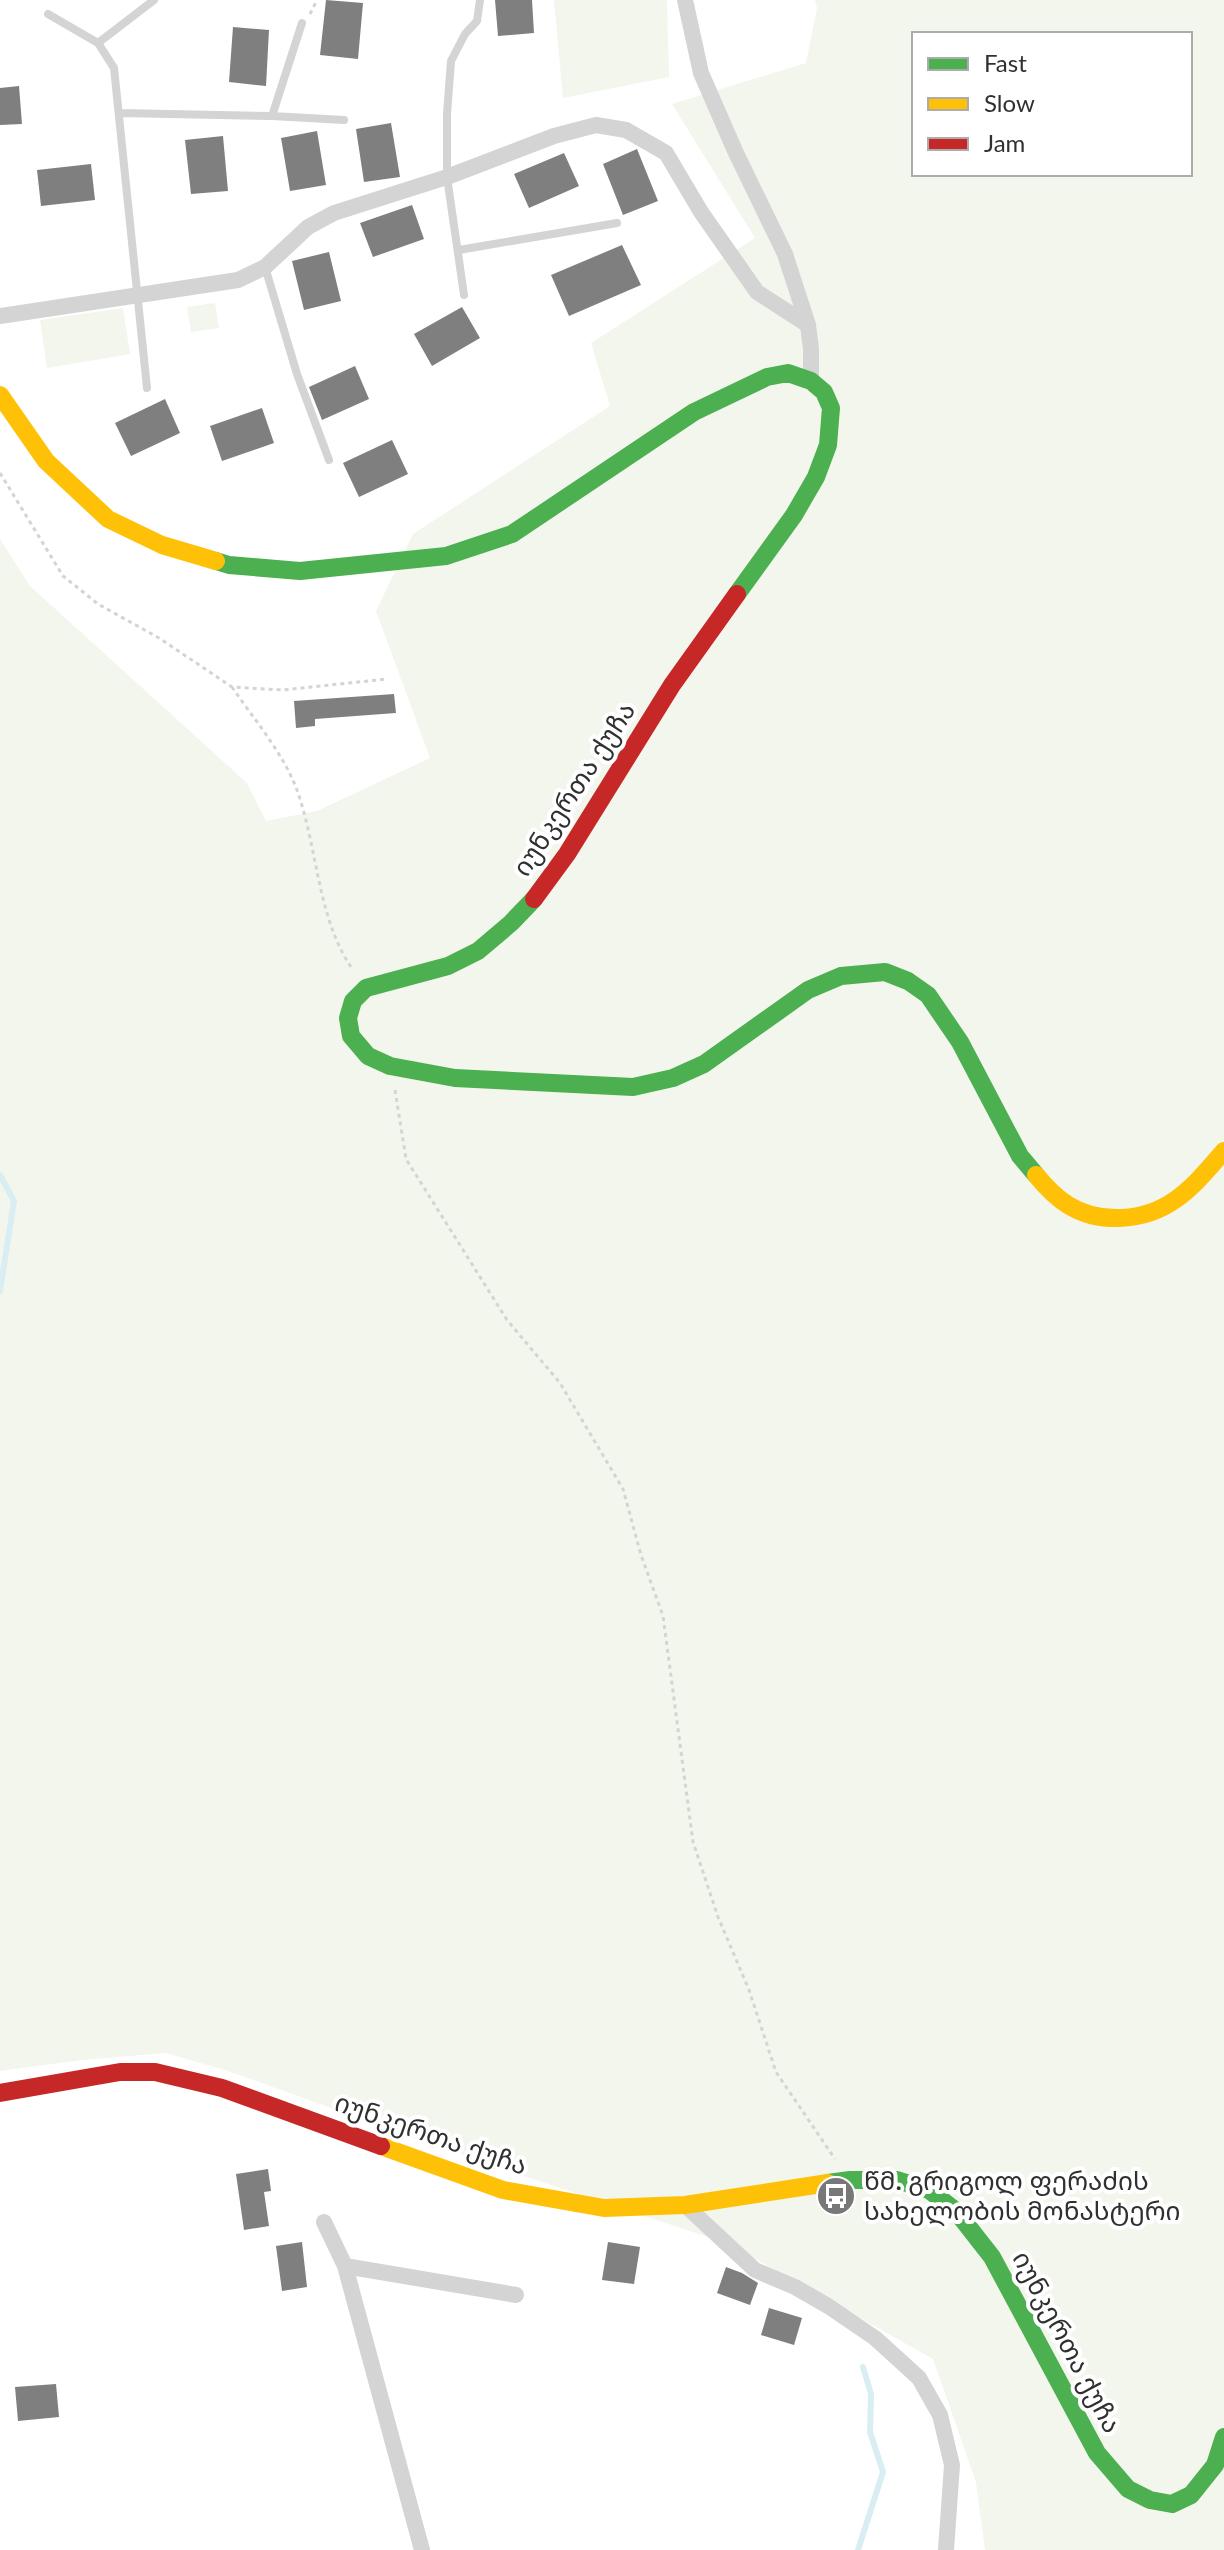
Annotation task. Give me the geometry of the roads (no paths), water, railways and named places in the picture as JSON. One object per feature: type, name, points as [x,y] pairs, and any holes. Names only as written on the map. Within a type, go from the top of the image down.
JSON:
[{"type":"main road","points":[[0,395],[46,461],[108,519],[162,545],[229,565],[300,571],[446,556],[512,534],[694,412],[767,377],[788,373],[811,381]]},
{"type":"main road","name":"იუნკერთა ქუჩა","points":[[811,381],[824,392],[831,408],[828,445],[816,477],[794,515],[672,685],[567,854],[540,892],[511,923],[478,951],[448,966],[366,988],[353,1001],[348,1018],[351,1036],[368,1056],[390,1066],[455,1078],[633,1087],[673,1078],[704,1064],[808,990],[841,976],[885,972],[908,981],[928,995],[960,1042],[1020,1156],[1048,1189],[1069,1206],[1100,1217],[1135,1218],[1156,1211],[1176,1200],[1198,1181],[1224,1151]]},
{"type":"main road","name":"იუნკერთა ქუჩა","points":[[0,2093],[120,2072],[155,2072],[222,2088],[503,2190],[604,2208],[685,2205],[850,2180],[897,2180],[929,2190],[956,2211],[992,2257],[1097,2453],[1128,2489],[1150,2500],[1172,2504],[1191,2495],[1215,2465],[1224,2437]]},
{"type":"street","points":[[685,0],[701,73],[785,254],[808,325],[811,381]]},
{"type":"street","points":[[0,316],[238,280],[265,267],[308,227],[334,213],[596,125],[626,130],[666,153],[701,212],[757,292],[808,325]]},
{"type":"street","points":[[685,2205],[755,2270],[795,2287],[828,2306],[875,2338],[919,2378],[940,2415],[952,2465],[946,2550]]},
{"type":"street","points":[[324,2222],[345,2266],[422,2550]]},
{"type":"street","points":[[345,2266],[516,2295]]},
{"type":"lane","points":[[98,43],[154,0]]},
{"type":"lane","points":[[464,295],[447,177],[447,114],[451,61],[465,34],[477,21],[480,0]]},
{"type":"lane","points":[[48,14],[98,43],[114,68],[147,388]]},
{"type":"lane","points":[[272,116],[302,23]]},
{"type":"lane","points":[[119,113],[344,120]]},
{"type":"lane","points":[[459,250],[617,223]]},
{"type":"lane","points":[[265,267],[297,374],[329,460]]},
{"type":"waterway","points":[[0,1175],[14,1201],[0,1291]]},
{"type":"waterway","points":[[858,2550],[883,2472],[870,2432],[871,2394],[863,2367]]},
{"type":"place","name":"წმ. გრიგოლ ფერაძის სახელობის მონასტერი","points":[[836,2196]]}]
